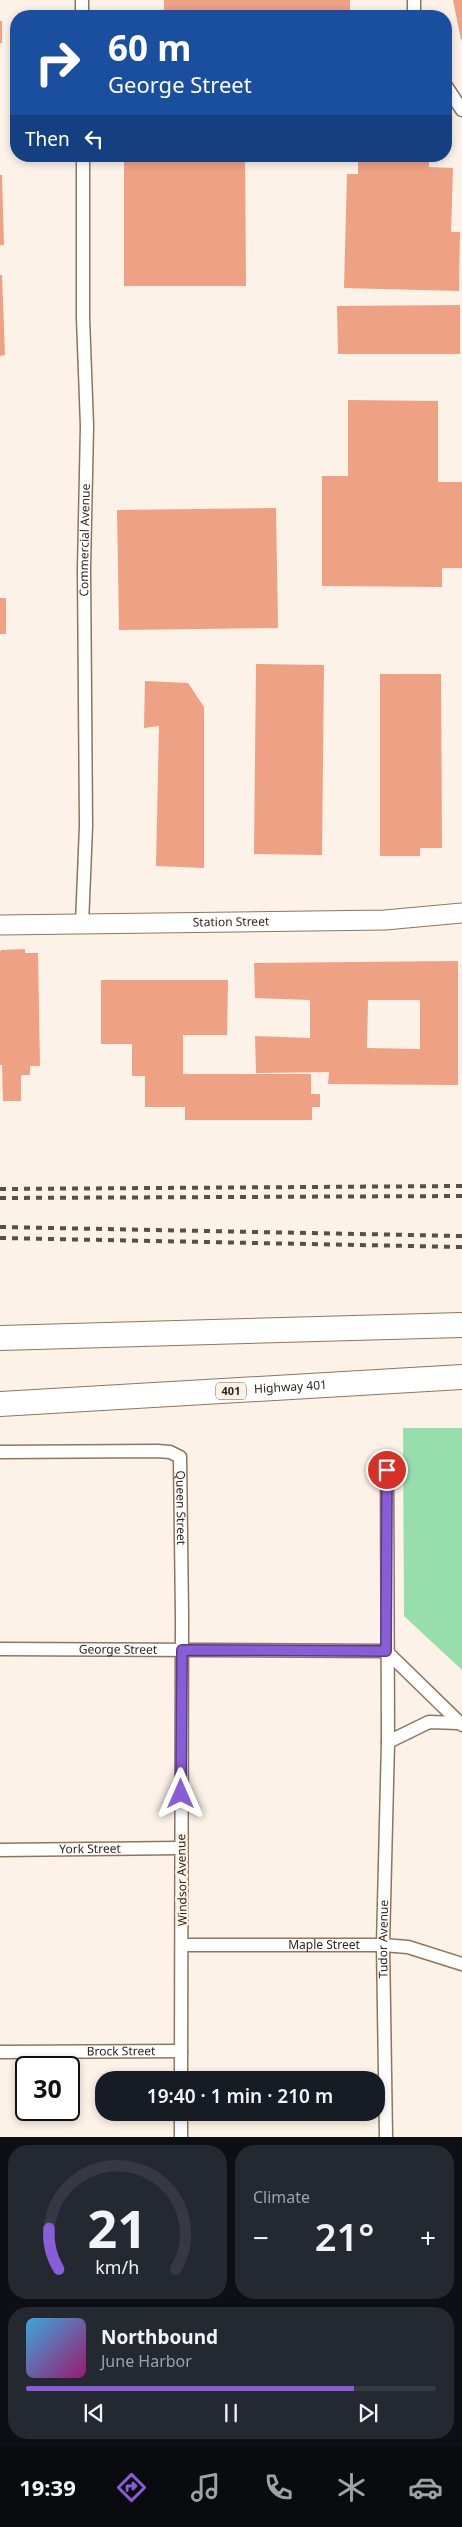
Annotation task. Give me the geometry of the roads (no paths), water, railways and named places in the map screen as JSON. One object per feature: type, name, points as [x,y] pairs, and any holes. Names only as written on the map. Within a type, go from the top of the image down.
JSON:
[{"type":"highway","points":[[0,1338],[462,1325]]},
{"type":"highway","name":"Highway 401","points":[[0,1404],[462,1377]]},
{"type":"street","points":[[452,95],[462,110]]},
{"type":"street","name":"Commercial Avenue","points":[[82,924],[86,826],[84,569],[87,426],[83,318],[83,162]]},
{"type":"street","name":"Station Street","points":[[0,925],[385,920],[462,913]]},
{"type":"street","name":"Queen Street","points":[[0,1452],[157,1451],[170,1452],[180,1457],[182,1650]]},
{"type":"street","name":"Tudor Avenue","points":[[386,2137],[383,1945],[388,1742],[386,1651],[387,1470]]},
{"type":"street","name":"George Street","points":[[0,1649],[386,1651]]},
{"type":"street","name":"Windsor Avenue","points":[[181,2071],[182,1650]]},
{"type":"street","points":[[386,1651],[460,1724]]},
{"type":"street","points":[[388,1742],[429,1722],[460,1724]]},
{"type":"street","name":"York Street","points":[[0,1850],[181,1848]]},
{"type":"street","name":"Maple Street","points":[[183,1945],[383,1945],[408,1947],[462,1964]]},
{"type":"street","name":"Brock Street","points":[[0,2052],[182,2051]]},
{"type":"street","points":[[181,2121],[181,2137]]},
{"type":"railway","points":[[0,1189],[462,1186]]},
{"type":"railway","points":[[0,1198],[462,1196]]},
{"type":"railway","points":[[0,1227],[462,1236]]},
{"type":"railway","points":[[0,1238],[462,1247]]}]
